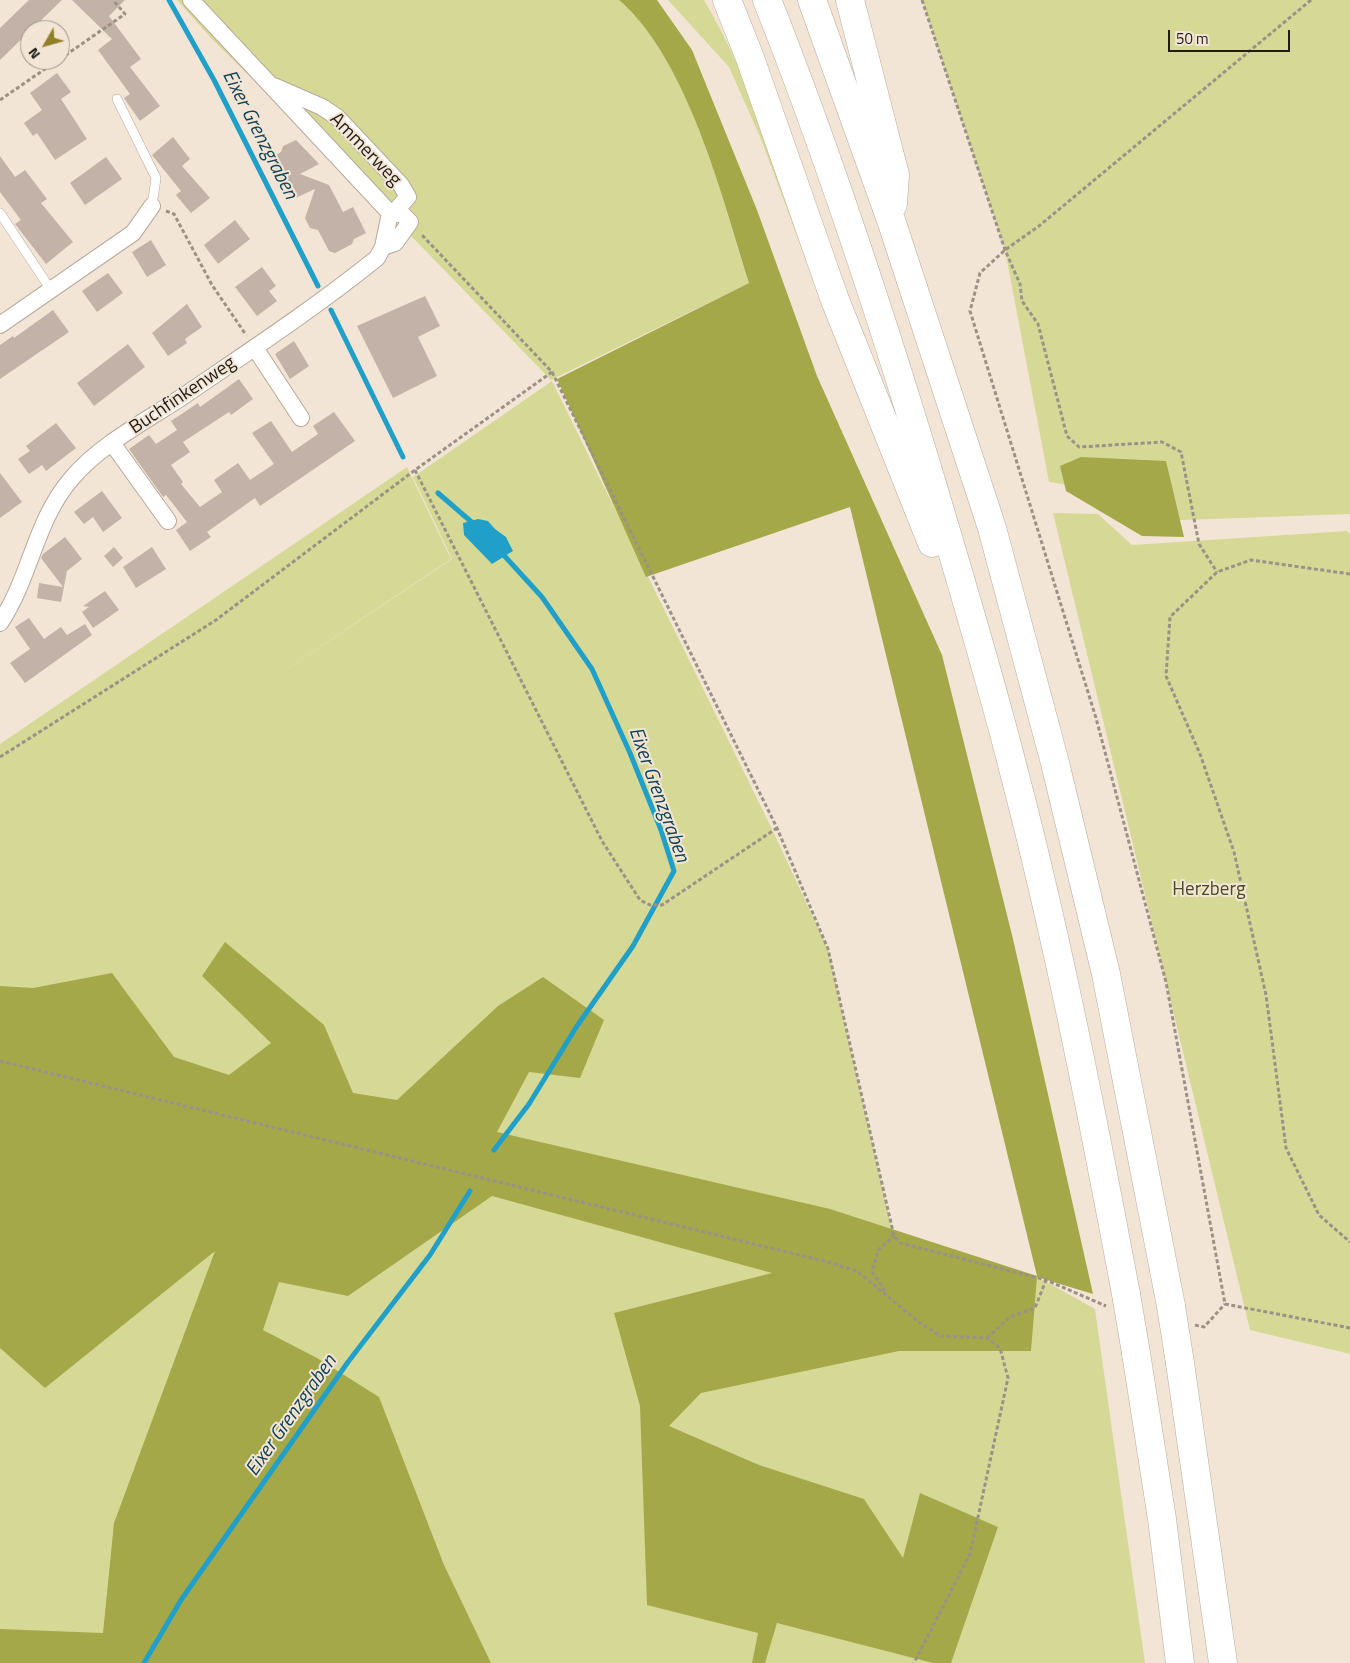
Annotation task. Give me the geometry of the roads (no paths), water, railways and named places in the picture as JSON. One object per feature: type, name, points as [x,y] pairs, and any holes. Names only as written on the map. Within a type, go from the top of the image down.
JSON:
[{"type":"highway","points":[[714,0],[750,58]]},
{"type":"highway","points":[[727,0],[750,58],[835,300],[907,477],[941,568],[981,648]]},
{"type":"highway","points":[[767,0],[853,234],[898,372],[981,648],[1015,775],[1090,1105],[1117,1300],[1136,1352],[1162,1519],[1180,1663]]},
{"type":"highway","points":[[812,0],[892,220],[992,528],[1055,763],[1106,974],[1171,1306],[1223,1663]]},
{"type":"highway","points":[[850,0],[895,174],[892,220]]},
{"type":"street","name":"Ammerweg","points":[[191,0],[393,211],[408,197],[401,185],[337,117],[322,107],[274,86]]},
{"type":"street","points":[[0,325],[133,233],[152,206]]},
{"type":"street","name":"Buchfinkenweg","points":[[0,622],[15,598],[43,521],[72,477],[112,443],[255,348],[378,258],[393,211],[410,222],[395,242],[383,247]]},
{"type":"street","name":"Buchfinkenweg","points":[[255,348],[301,418]]},
{"type":"street","name":"Buchfinkenweg","points":[[112,443],[168,521]]},
{"type":"lane","points":[[117,99],[156,178],[152,206]]},
{"type":"lane","points":[[0,213],[50,290]]},
{"type":"water","points":[[478,519],[488,521],[506,537],[513,551],[492,564],[464,535],[463,523]]},
{"type":"waterway","name":"Eixer Grenzgraben","points":[[169,0],[214,80],[318,286]]},
{"type":"waterway","name":"Eixer Grenzgraben","points":[[331,310],[403,457]]},
{"type":"waterway","name":"Eixer Grenzgraben","points":[[438,493],[475,525]]},
{"type":"waterway","name":"Eixer Grenzgraben","points":[[494,1150],[529,1104],[577,1026],[633,946],[674,871],[661,830],[630,753],[592,669],[542,597],[500,551]]},
{"type":"waterway","name":"Eixer Grenzgraben","points":[[144,1663],[181,1600],[348,1362],[430,1255],[470,1191]]},
{"type":"park label","name":"Herzberg","points":[[1209,890]]}]
